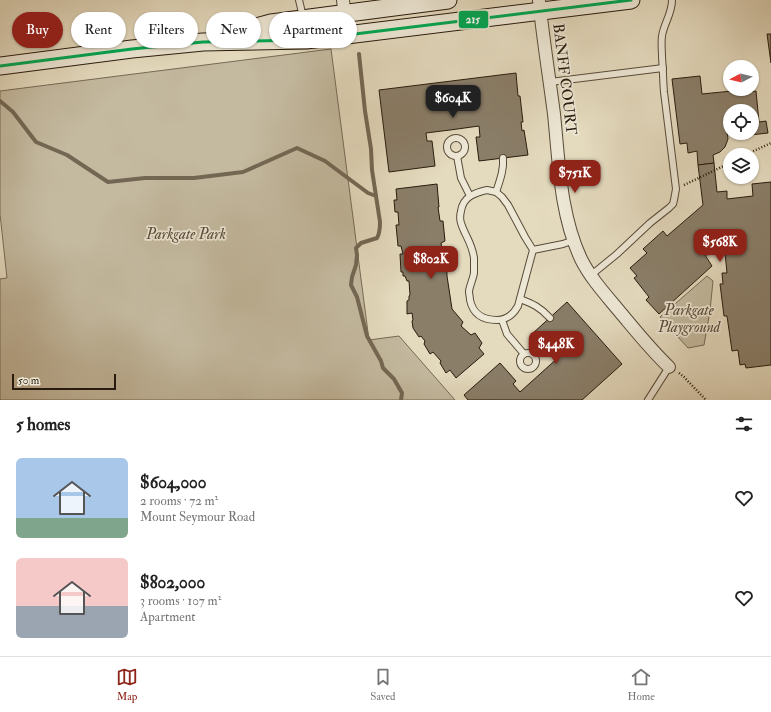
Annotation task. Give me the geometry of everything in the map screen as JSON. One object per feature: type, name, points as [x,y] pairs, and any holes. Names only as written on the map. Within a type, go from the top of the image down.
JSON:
[{"type":"street","points":[[326,12],[344,7],[448,0]]},
{"type":"street","points":[[357,33],[540,6],[631,0]]},
{"type":"street","name":"BANFF COURT","points":[[540,6],[562,189],[567,220],[574,240],[590,276],[655,354],[668,367]]},
{"type":"street","points":[[203,42],[269,24]]},
{"type":"street","points":[[0,66],[132,49],[203,42],[269,41]]},
{"type":"lane","points":[[299,0],[302,12]]},
{"type":"lane","points":[[590,276],[618,254],[672,204],[676,195],[662,77],[662,35],[669,17],[672,0]]},
{"type":"lane","points":[[550,82],[663,68]]},
{"type":"lane","points":[[457,156],[461,178],[470,196]]},
{"type":"lane","points":[[496,192],[502,176],[504,165],[503,158]]},
{"type":"lane","points":[[487,190],[496,192],[508,205],[533,250],[520,299],[515,311],[509,317],[502,320],[493,320],[479,316],[471,303],[469,292],[474,273],[474,257],[471,244],[464,233],[460,222],[464,200],[478,192],[487,190]]},
{"type":"lane","points":[[533,250],[563,244],[574,240]]},
{"type":"lane","points":[[520,299],[542,309],[550,318]]},
{"type":"lane","points":[[502,320],[507,334],[524,354]]},
{"type":"lane","points":[[648,400],[668,367]]},
{"type":"path","points":[[759,149],[771,143]]},
{"type":"path","points":[[676,189],[723,166]]},
{"type":"path","points":[[668,367],[684,377],[706,400]]},
{"type":"green space","name":"Parkgate Park","points":[[331,49],[369,340],[399,336],[455,400],[0,400],[0,279],[7,278],[0,214],[0,91]]},
{"type":"green space","name":"Parkgate Playground","points":[[707,276],[713,281],[710,311],[704,345],[688,348],[660,317]]},
{"type":"building","points":[[767,34],[771,34],[771,63]]},
{"type":"building","points":[[516,73],[518,96],[520,96],[523,122],[521,122],[522,131],[524,130],[528,155],[479,161],[476,137],[480,137],[479,126],[426,133],[427,141],[432,141],[435,166],[389,172],[379,90]]},
{"type":"building","points":[[700,76],[702,94],[723,92],[723,96],[756,96],[757,104],[723,104],[723,140],[728,140],[725,147],[720,152],[713,155],[714,163],[698,165],[697,151],[688,153],[687,143],[680,144],[672,79]]},
{"type":"building","points":[[766,121],[768,133],[759,134],[759,122]]},
{"type":"building","points":[[714,163],[717,192],[727,191],[727,199],[753,196],[752,184],[771,182],[771,365],[746,368],[745,364],[740,365],[738,350],[732,351],[727,316],[724,316],[720,284],[723,284],[722,273],[727,273],[725,253],[705,255],[712,266],[659,314],[646,300],[649,297],[634,278],[637,276],[630,268],[647,253],[643,249],[663,231],[667,236],[703,205],[698,165]]},
{"type":"building","points":[[437,184],[438,207],[440,221],[443,221],[445,241],[441,243],[442,249],[446,249],[447,276],[452,309],[463,322],[461,326],[471,335],[475,333],[482,343],[479,348],[484,354],[456,378],[450,370],[446,373],[440,363],[441,361],[433,352],[430,354],[424,344],[425,341],[421,336],[419,337],[413,328],[412,313],[407,314],[407,301],[409,300],[410,295],[409,281],[407,281],[405,276],[403,276],[403,272],[401,272],[400,254],[403,254],[401,246],[398,246],[396,225],[399,225],[398,212],[395,212],[394,200],[397,200],[396,189]]},
{"type":"building","points":[[567,302],[622,364],[582,400],[468,400],[464,395],[500,363],[516,381],[513,384],[520,392],[560,356],[554,349],[549,353],[532,334]]},
{"type":"waterway","points":[[359,54],[380,226],[377,238],[361,243],[356,248],[356,265],[351,285],[357,297],[367,336],[381,361],[383,368],[394,379],[402,393],[401,400]]},
{"type":"waterway","points":[[0,101],[13,112],[36,142],[67,155],[108,182],[145,178],[194,178],[243,172],[297,148],[325,161],[368,193],[376,196]]},
{"type":"transit line","name":"215","points":[[0,66],[132,49],[203,42],[306,40],[631,0]]}]
